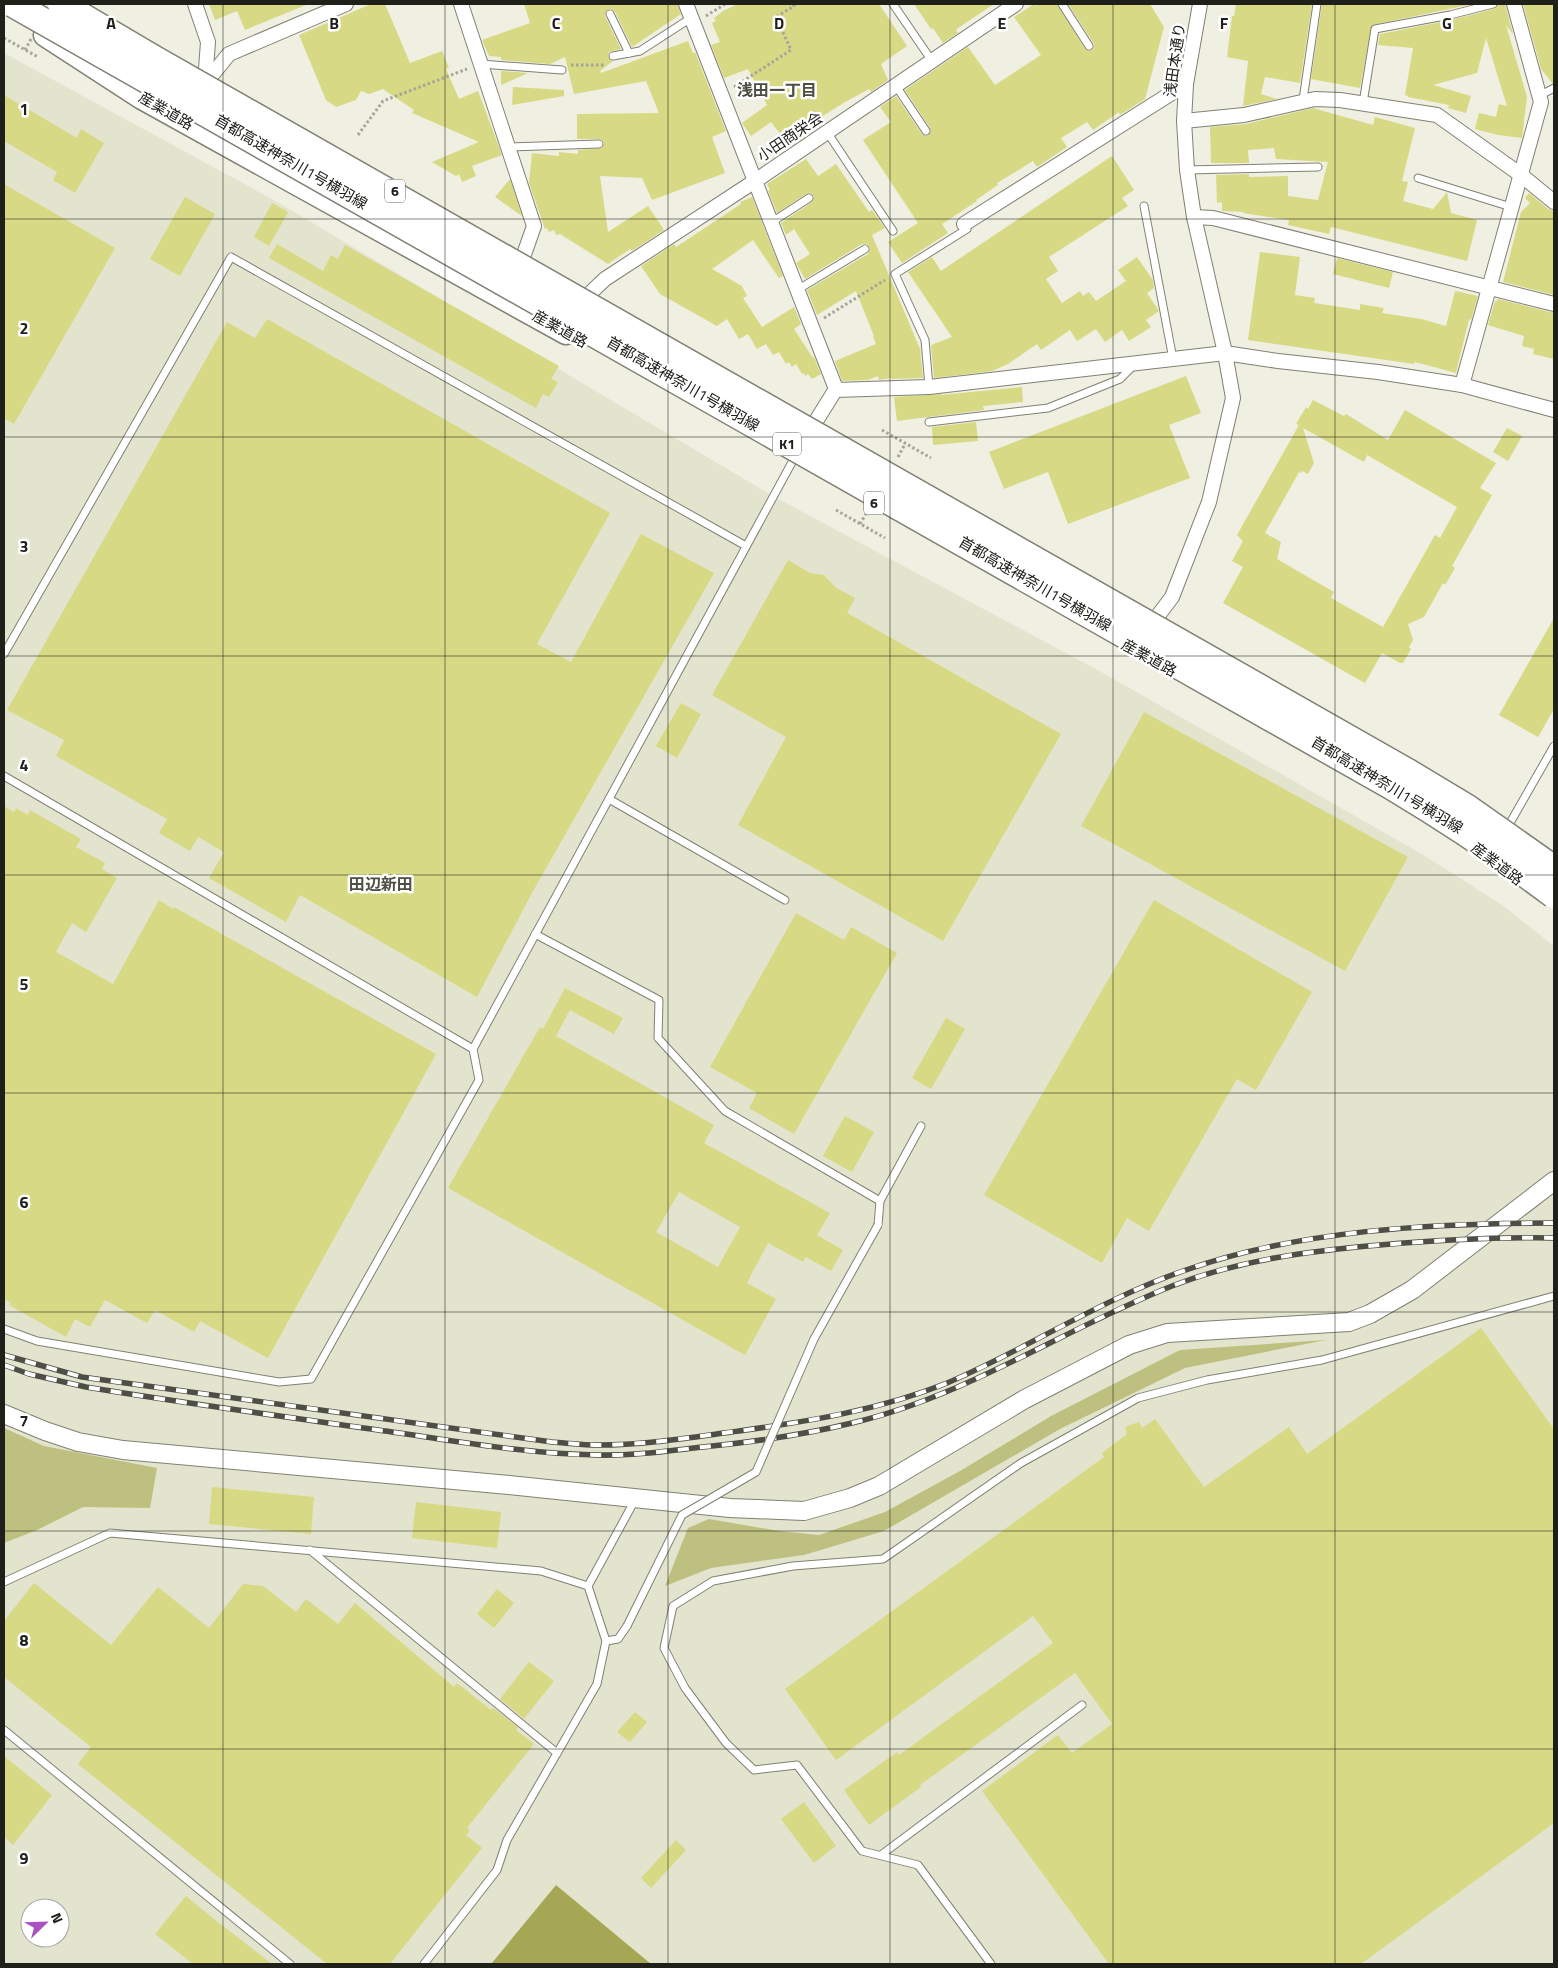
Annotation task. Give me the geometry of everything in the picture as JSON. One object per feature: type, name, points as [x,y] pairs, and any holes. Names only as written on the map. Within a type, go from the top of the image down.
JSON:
[{"type":"highway","name":"首都高速神奈川1号横羽線","points":[[13,4],[1391,786],[1452,823],[1512,863],[1554,896]]},
{"type":"highway","name":"首都高速神奈川1号横羽線","points":[[61,4],[164,65],[1406,771],[1469,810],[1554,867]]},
{"type":"main road","name":"産業道路","points":[[73,4],[94,18],[810,430],[1156,619],[1272,690],[1440,784],[1554,867]]},
{"type":"main road","name":"産業道路","points":[[4,9],[142,98],[796,454],[1132,648],[1437,819],[1554,907]]},
{"type":"street","points":[[196,4],[208,42],[205,82]]},
{"type":"street","points":[[180,119],[205,82],[229,54],[346,4]]},
{"type":"street","points":[[461,4],[534,226],[521,263]]},
{"type":"street","points":[[686,4],[836,390]]},
{"type":"street","name":"小田商栄会","points":[[584,299],[605,279],[755,181],[932,61],[1000,8],[1016,4]]},
{"type":"street","name":"浅田本通り","points":[[1132,648],[1172,597],[1209,502],[1233,398],[1226,353],[1194,217],[1187,170],[1184,121],[1186,84],[1200,4]]},
{"type":"street","points":[[1462,385],[1540,102],[1514,4]]},
{"type":"street","points":[[964,224],[1186,84]]},
{"type":"street","points":[[1184,121],[1244,115],[1302,100],[1340,100],[1437,115],[1521,175],[1554,202]]},
{"type":"street","points":[[1194,217],[1213,218],[1554,304]]},
{"type":"street","points":[[836,390],[929,387],[1226,353],[1378,372],[1462,385],[1554,410]]},
{"type":"street","points":[[796,454],[836,390]]},
{"type":"street","points":[[4,1414],[78,1442],[123,1450],[730,1508],[804,1511],[865,1493],[1025,1399],[1129,1345],[1167,1333],[1350,1322],[1370,1314],[1412,1290],[1554,1181]]},
{"type":"lane","points":[[893,4],[932,61]]},
{"type":"lane","points":[[1062,4],[1088,46]]},
{"type":"lane","points":[[1302,100],[1318,4]]},
{"type":"lane","points":[[1363,103],[1376,29],[1450,15],[1492,4]]},
{"type":"lane","points":[[610,14],[629,53]]},
{"type":"lane","points":[[613,56],[640,51],[692,21]]},
{"type":"lane","points":[[481,64],[562,70]]},
{"type":"lane","points":[[896,86],[926,131]]},
{"type":"lane","points":[[1539,96],[1554,88]]},
{"type":"lane","points":[[826,132],[893,231]]},
{"type":"lane","points":[[508,147],[599,144]]},
{"type":"lane","points":[[1187,170],[1318,167]]},
{"type":"lane","points":[[1418,178],[1511,207]]},
{"type":"lane","points":[[772,222],[808,198]]},
{"type":"lane","points":[[1144,206],[1173,359]]},
{"type":"lane","points":[[929,387],[925,340],[895,274],[967,229],[964,224]]},
{"type":"lane","points":[[797,290],[865,249]]},
{"type":"lane","points":[[4,654],[231,257],[746,546]]},
{"type":"lane","points":[[929,422],[1048,408],[1120,379],[1136,363]]},
{"type":"lane","points":[[4,1329],[37,1341],[279,1382],[311,1379],[479,1080],[473,1049],[796,454]]},
{"type":"lane","points":[[1506,831],[1554,746]]},
{"type":"lane","points":[[4,776],[473,1049]]},
{"type":"lane","points":[[609,799],[785,900]]},
{"type":"lane","points":[[535,934],[659,1000],[658,1038],[725,1111],[880,1201]]},
{"type":"lane","points":[[606,1641],[618,1639],[627,1626],[682,1515],[756,1472],[814,1339],[878,1225],[880,1201],[922,1126]]},
{"type":"lane","points":[[991,1964],[918,1865],[862,1851],[797,1765],[754,1770],[726,1743],[685,1688],[664,1648],[673,1606],[713,1581],[793,1566],[883,1559],[1021,1463],[1138,1398],[1207,1380],[1322,1360],[1554,1296]]},
{"type":"lane","points":[[424,1964],[497,1870],[507,1840],[597,1684],[606,1641],[588,1586],[636,1498]]},
{"type":"lane","points":[[4,1582],[110,1533],[542,1571],[588,1586]]},
{"type":"lane","points":[[310,1550],[557,1753]]},
{"type":"lane","points":[[881,1856],[1082,1705]]},
{"type":"lane","points":[[4,1730],[290,1964]]},
{"type":"path","points":[[692,21],[725,4]]},
{"type":"path","points":[[721,95],[791,50],[776,17],[794,6],[793,4]]},
{"type":"path","points":[[4,38],[25,50]]},
{"type":"path","points":[[562,70],[562,65],[615,64],[613,56]]},
{"type":"path","points":[[358,135],[383,101],[481,64]]},
{"type":"path","points":[[810,326],[895,274]]},
{"type":"path","points":[[882,430],[931,458]]},
{"type":"path","points":[[836,510],[886,538]]},
{"type":"shaded area","points":[[4,53],[272,199],[773,496],[1103,673],[1422,854],[1502,905],[1554,946],[1554,1964],[651,1964],[556,1885],[491,1964],[4,1964]]},
{"type":"shaded area","points":[[556,1885],[651,1964],[491,1964]]},
{"type":"green space","points":[[1326,1340],[1185,1368],[1060,1429],[884,1531],[804,1555],[711,1568],[665,1586],[688,1528],[709,1519],[779,1531],[819,1535],[885,1512],[960,1471],[1051,1416],[1180,1350]]},
{"type":"green space","points":[[4,1428],[44,1446],[157,1468],[150,1508],[83,1507],[37,1530],[4,1543]]},
{"type":"building","points":[[209,4],[306,5],[245,30],[237,11],[215,20]]},
{"type":"building","points":[[371,4],[385,4],[410,63],[442,51],[449,68],[446,69],[459,99],[478,91],[502,155],[472,166],[476,176],[462,182],[459,174],[456,176],[432,162],[479,142],[412,113],[414,110],[383,89],[369,94],[361,91],[356,100],[336,107],[326,100],[299,35]]},
{"type":"building","points":[[524,4],[677,4],[681,14],[632,47],[615,12],[611,9],[607,10],[605,16],[621,49],[609,52],[608,57],[613,61],[600,71],[601,73],[688,41],[693,53],[695,52],[726,131],[712,137],[725,173],[652,200],[642,178],[600,176],[608,232],[648,206],[664,230],[608,264],[560,234],[556,235],[554,230],[549,232],[547,228],[545,229],[529,183],[532,153],[559,156],[559,152],[578,154],[578,150],[602,148],[604,143],[601,139],[577,139],[577,114],[659,113],[646,81],[574,94],[565,57],[550,64],[501,60],[501,57],[489,56],[482,40],[530,23]]},
{"type":"building","points":[[738,4],[879,4],[907,46],[881,64],[888,80],[871,92],[869,89],[815,121],[814,118],[784,139],[771,122],[751,136],[742,123],[767,105],[748,69],[724,78],[711,45],[720,42],[712,23],[716,21],[714,18],[723,11]]},
{"type":"building","points":[[914,4],[994,4],[958,28],[956,30],[958,33],[943,43]]},
{"type":"building","points":[[1034,4],[1035,6],[1039,4],[1057,4],[1085,49],[1089,51],[1093,49],[1094,44],[1068,4],[1150,4],[1164,27],[1145,99],[1120,115],[1119,112],[1093,130],[1087,122],[1061,138],[1067,147],[1037,167],[1033,161],[997,183],[998,185],[977,201],[942,224],[948,233],[902,263],[888,242],[918,223],[863,140],[891,122],[880,107],[896,96],[922,134],[929,135],[930,128],[905,90],[968,47],[995,85],[1041,55],[1014,17]]},
{"type":"building","points":[[1236,4],[1312,4],[1300,83],[1265,77],[1261,94],[1277,99],[1243,106],[1248,61],[1227,57],[1232,16],[1234,16]]},
{"type":"building","points":[[1322,4],[1473,4],[1372,25],[1360,88],[1311,79]]},
{"type":"building","points":[[1498,4],[1505,4],[1513,34],[1506,25],[1527,97],[1522,138],[1498,135],[1475,129],[1479,113],[1496,117],[1499,104],[1507,106],[1486,38],[1477,73],[1433,85],[1471,96],[1466,113],[1448,108],[1449,105],[1405,95],[1413,48],[1378,45],[1380,34],[1451,20],[1494,9]]},
{"type":"building","points":[[1523,4],[1554,4],[1554,83],[1541,69]]},
{"type":"building","points":[[501,71],[528,73],[501,85]]},
{"type":"building","points":[[513,87],[564,90],[564,96],[512,105]]},
{"type":"building","points":[[4,95],[77,138],[81,129],[104,143],[75,193],[53,180],[57,172],[4,141]]},
{"type":"building","points":[[1313,108],[1373,125],[1375,117],[1415,128],[1402,181],[1408,182],[1403,201],[1433,209],[1447,192],[1451,213],[1477,220],[1467,261],[1331,227],[1329,234],[1288,225],[1289,220],[1244,212],[1222,211],[1222,202],[1217,203],[1216,175],[1249,174],[1249,177],[1288,176],[1288,196],[1318,200],[1328,162],[1276,159],[1274,148],[1248,150],[1249,163],[1211,163],[1210,127],[1246,124]]},
{"type":"building","points":[[1112,156],[1134,190],[1122,198],[1128,206],[1049,257],[1058,271],[1046,279],[1062,303],[1080,291],[1083,296],[1089,292],[1096,301],[1126,281],[1118,270],[1137,257],[1153,280],[1154,288],[1147,293],[1159,311],[1146,320],[1151,327],[1129,341],[1122,330],[1105,342],[1096,329],[1077,341],[1070,330],[1041,350],[1037,344],[1008,364],[992,371],[934,378],[931,345],[952,337],[908,272],[932,257],[941,271]]},
{"type":"building","points":[[806,159],[818,176],[836,164],[869,212],[872,210],[885,228],[872,235],[920,349],[923,378],[879,380],[878,376],[868,380],[842,381],[835,361],[876,344],[874,336],[856,291],[817,315],[807,290],[868,254],[870,248],[867,244],[862,244],[805,279],[796,263],[810,254],[794,229],[786,235],[781,223],[812,202],[814,196],[811,193],[806,194],[777,213],[767,184]]},
{"type":"building","points":[[510,179],[522,216],[495,197]]},
{"type":"building","points":[[4,184],[115,248],[14,424],[4,418]]},
{"type":"building","points":[[1529,193],[1548,209],[1554,211],[1554,295],[1503,282],[1521,212],[1530,203],[1525,198]]},
{"type":"building","points":[[185,197],[215,214],[180,276],[150,259]]},
{"type":"building","points":[[752,197],[783,276],[779,278],[753,240],[712,269],[742,286],[747,296],[743,298],[762,327],[794,307],[801,324],[794,329],[814,357],[821,374],[812,379],[808,374],[805,376],[804,373],[802,374],[796,364],[792,367],[789,362],[786,364],[779,352],[773,355],[766,344],[757,349],[748,334],[739,339],[727,319],[717,326],[660,294],[641,266],[674,244],[676,247],[741,204],[740,202]]},
{"type":"building","points":[[272,203],[288,212],[269,246],[254,237]]},
{"type":"building","points":[[277,244],[323,271],[331,255],[338,259],[345,245],[559,366],[551,379],[558,382],[549,397],[543,394],[536,408],[269,258]]},
{"type":"building","points":[[1260,252],[1300,257],[1295,295],[1315,298],[1314,303],[1360,310],[1360,304],[1384,308],[1382,313],[1421,319],[1446,326],[1455,291],[1478,296],[1471,320],[1469,319],[1456,373],[1415,362],[1414,364],[1248,340]]},
{"type":"building","points":[[1337,258],[1393,272],[1389,288],[1333,274]]},
{"type":"building","points":[[1498,299],[1554,313],[1554,359],[1533,354],[1534,349],[1522,346],[1524,336],[1488,325],[1495,301]]},
{"type":"building","points":[[267,319],[610,513],[537,644],[571,662],[641,534],[714,573],[532,893],[477,997],[300,895],[286,922],[209,878],[224,852],[198,837],[190,851],[159,833],[167,819],[56,756],[64,740],[7,710],[227,322],[255,338]]},
{"type":"building","points":[[1186,376],[1201,413],[1169,425],[1190,478],[1068,524],[1048,472],[1004,489],[989,452]]},
{"type":"building","points":[[1022,387],[1023,402],[983,406],[984,410],[897,421],[894,397],[942,394],[940,395]]},
{"type":"building","points":[[1313,400],[1344,416],[1346,414],[1388,440],[1405,410],[1496,463],[1480,488],[1492,495],[1452,566],[1455,568],[1445,585],[1443,583],[1424,617],[1408,624],[1413,640],[1409,647],[1411,649],[1403,663],[1382,653],[1365,683],[1223,603],[1243,567],[1232,561],[1243,541],[1237,535],[1299,425],[1296,424],[1306,407],[1308,409]],"holes":[[[1303,428],[1364,462],[1367,455],[1457,507],[1440,538],[1435,535],[1383,627],[1331,598],[1334,592],[1277,559],[1281,542],[1265,533],[1299,472],[1301,473],[1302,471],[1308,474],[1314,463]]]},
{"type":"building","points":[[976,422],[978,441],[933,445],[932,427]]},
{"type":"building","points":[[1507,428],[1522,436],[1508,461],[1493,452]]},
{"type":"building","points":[[788,560],[810,573],[824,575],[835,587],[855,598],[847,613],[1061,734],[943,941],[738,825],[786,737],[712,695]]},
{"type":"building","points":[[1554,618],[1554,709],[1538,737],[1499,715]]},
{"type":"building","points":[[681,703],[701,714],[677,758],[656,746]]},
{"type":"building","points":[[1144,712],[1408,857],[1345,971],[1081,826]]},
{"type":"building","points":[[4,806],[14,812],[16,808],[28,815],[30,810],[81,839],[76,847],[105,863],[102,869],[117,878],[86,932],[72,923],[56,952],[113,984],[159,900],[436,1054],[268,1358],[200,1321],[194,1332],[155,1310],[147,1323],[105,1300],[90,1327],[75,1319],[66,1337],[9,1305],[11,1303],[4,1299]]},
{"type":"building","points":[[1154,900],[1312,992],[1256,1090],[1237,1079],[1149,1231],[1127,1218],[1102,1263],[984,1195]]},
{"type":"building","points":[[796,913],[844,940],[851,927],[897,953],[794,1134],[749,1108],[757,1093],[710,1067]]},
{"type":"building","points":[[565,988],[623,1018],[614,1034],[570,1010],[556,1036],[714,1125],[704,1143],[830,1213],[817,1235],[843,1250],[831,1271],[806,1257],[803,1262],[768,1243],[747,1283],[776,1299],[745,1355],[448,1188],[540,1027],[543,1029]],"holes":[[[679,1192],[740,1227],[718,1267],[656,1232]]]},
{"type":"building","points":[[946,1018],[965,1029],[931,1089],[912,1078]]},
{"type":"building","points":[[845,1116],[874,1132],[852,1172],[823,1156]]},
{"type":"building","points":[[1481,1328],[1554,1429],[1554,1823],[1361,1964],[1109,1964],[982,1791],[1058,1735],[1072,1753],[1112,1724],[1075,1673],[920,1785],[921,1787],[869,1825],[844,1790],[897,1752],[899,1755],[1053,1643],[1033,1616],[836,1760],[785,1689],[1104,1457],[1102,1453],[1127,1434],[1125,1427],[1139,1422],[1142,1428],[1155,1419],[1204,1487],[1289,1427],[1307,1454]]},
{"type":"building","points":[[212,1487],[314,1497],[311,1534],[209,1524]]},
{"type":"building","points":[[416,1502],[501,1512],[497,1548],[412,1538]]},
{"type":"building","points":[[34,1583],[111,1645],[158,1587],[209,1628],[243,1584],[263,1586],[296,1612],[306,1599],[338,1624],[355,1603],[454,1687],[457,1683],[491,1710],[493,1708],[518,1727],[516,1730],[534,1744],[467,1828],[470,1830],[466,1835],[482,1848],[390,1964],[327,1964],[78,1764],[91,1747],[4,1677],[4,1621]]},
{"type":"building","points":[[497,1589],[514,1603],[494,1628],[477,1614]]},
{"type":"building","points":[[529,1662],[554,1681],[524,1719],[500,1699]]},
{"type":"building","points":[[635,1712],[647,1722],[630,1742],[617,1732]]},
{"type":"building","points":[[4,1756],[52,1795],[13,1845],[4,1837]]},
{"type":"building","points":[[804,1802],[836,1846],[814,1863],[781,1819]]},
{"type":"building","points":[[676,1840],[686,1850],[651,1888],[641,1878]]},
{"type":"building","points":[[186,1896],[272,1964],[193,1964],[155,1934]]},
{"type":"railway","points":[[4,1355],[82,1377],[552,1442],[593,1445],[634,1444],[792,1423],[870,1407],[922,1392],[977,1370],[1093,1310],[1152,1283],[1227,1257],[1272,1246],[1319,1238],[1413,1227],[1554,1223]]},
{"type":"railway","points":[[4,1365],[29,1374],[86,1387],[460,1442],[570,1454],[610,1455],[663,1452],[797,1435],[852,1423],[894,1411],[975,1379],[1132,1303],[1172,1286],[1223,1269],[1327,1250],[1380,1245],[1467,1239],[1554,1238]]},
{"type":"district","name":"浅田一丁目","points":[[777,90]]},
{"type":"district","name":"田辺新田","points":[[381,884]]}]
